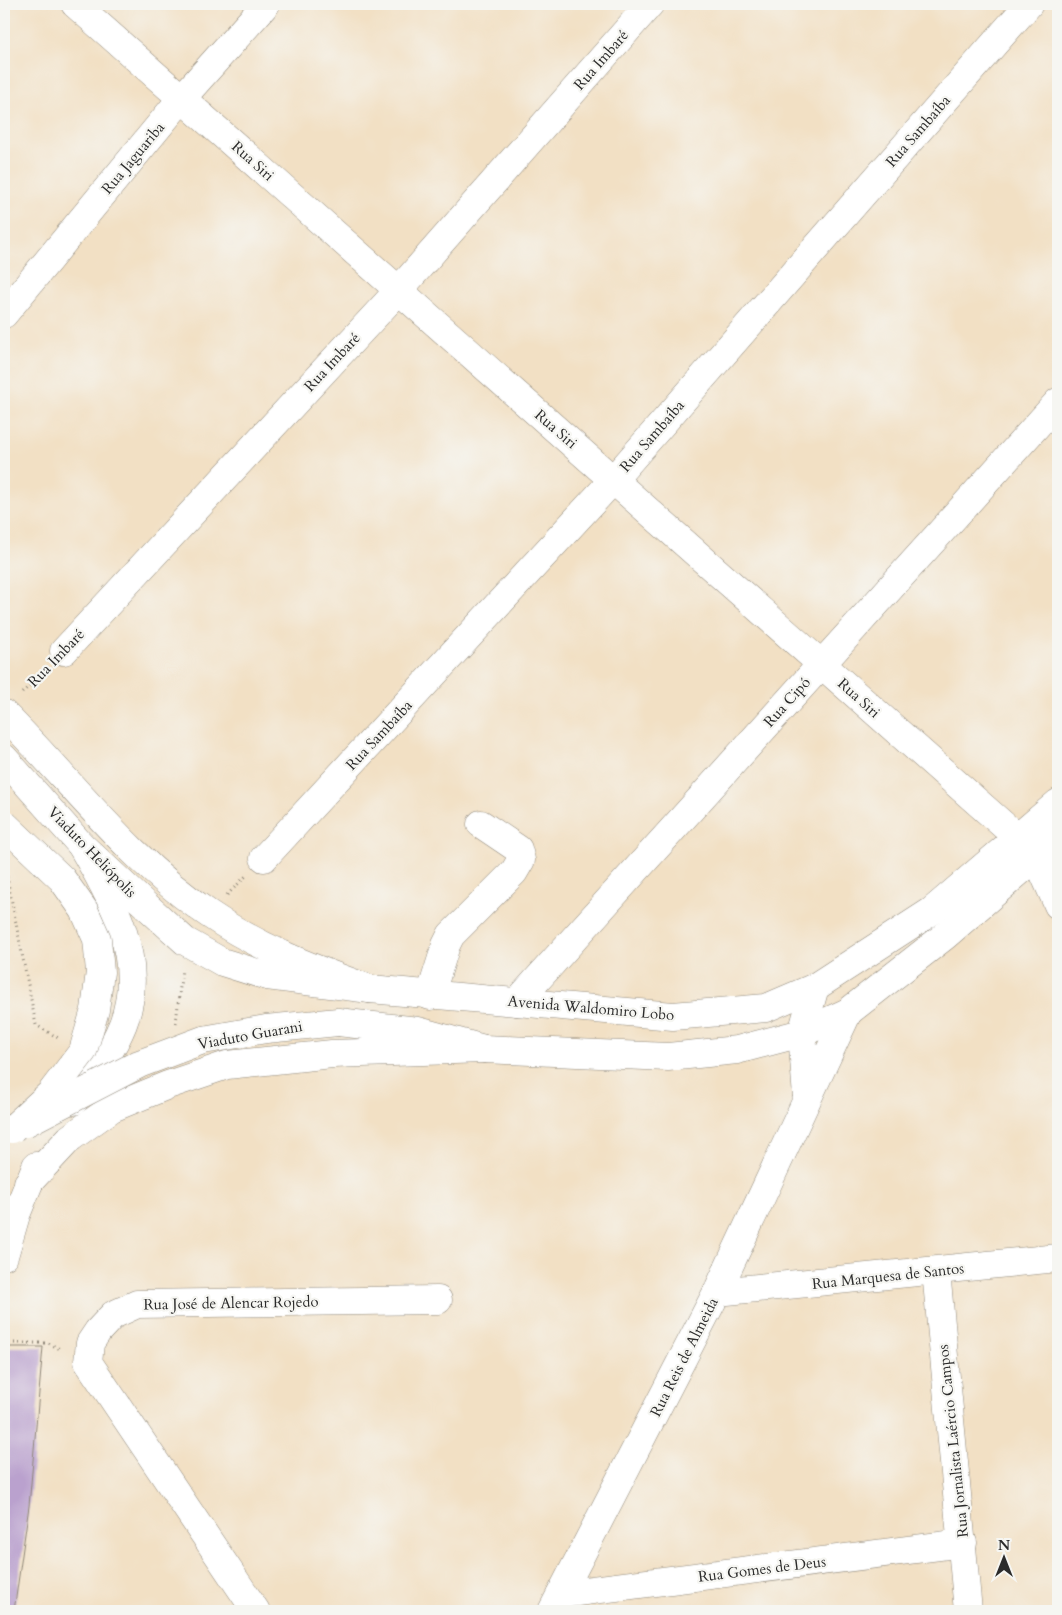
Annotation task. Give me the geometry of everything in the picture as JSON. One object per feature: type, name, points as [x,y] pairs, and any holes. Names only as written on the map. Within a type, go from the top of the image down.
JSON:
[{"type":"main road","name":"Rua Siri","points":[[75,4],[1027,847]]},
{"type":"main road","name":"Rua Jaguariba","points":[[4,314],[182,98],[266,4]]},
{"type":"main road","name":"Rua Imbaré","points":[[64,651],[399,290],[650,4]]},
{"type":"main road","name":"Rua Sambaíba","points":[[264,858],[613,480],[1029,4]]},
{"type":"main road","name":"Rua Cipó","points":[[517,1002],[1058,402]]},
{"type":"main road","points":[[10,706],[140,858],[208,914],[249,939],[298,963],[370,989]]},
{"type":"main road","name":"Viaduto Heliópolis","points":[[4,758],[81,845],[185,941]]},
{"type":"main road","name":"Avenida Waldomiro Lobo","points":[[484,1049],[668,1057],[737,1050],[802,1033],[848,1012],[946,935],[1027,847],[1058,804]]},
{"type":"main road","points":[[4,824],[62,879],[84,910],[97,939],[100,972],[95,1010],[82,1051],[50,1094],[8,1132]]},
{"type":"main road","points":[[430,996],[446,945],[452,935],[514,872],[521,860],[518,849],[481,824]]},
{"type":"main road","name":"Avenida Waldomiro Lobo","points":[[185,941],[222,962],[267,976],[430,996],[673,1016],[766,1008],[815,987],[1027,847],[1058,838]]},
{"type":"main road","points":[[4,1256],[28,1183],[46,1146],[102,1064],[123,1023],[132,978],[124,931],[106,887],[81,845]]},
{"type":"main road","points":[[1027,847],[1058,905]]},
{"type":"main road","name":"Rua Reis de Almeida","points":[[807,1099],[802,1033],[815,987]]},
{"type":"main road","name":"Rua Reis de Almeida","points":[[556,1603],[717,1292],[848,1012]]},
{"type":"main road","name":"Viaduto Guarani","points":[[8,1132],[139,1064],[203,1040],[266,1030],[338,1022],[418,1031],[484,1049]]},
{"type":"main road","points":[[28,1183],[70,1138],[112,1108],[168,1085],[227,1065],[332,1054],[484,1049]]},
{"type":"main road","name":"Rua Marquesa de Santos","points":[[717,1292],[1058,1258]]},
{"type":"main road","name":"Rua Jornalista Laércio Campos","points":[[936,1271],[968,1611]]},
{"type":"main road","name":"Rua José de Alencar Rojedo","points":[[88,1362],[90,1343],[98,1331],[113,1315],[137,1304],[438,1300]]},
{"type":"main road","points":[[88,1362],[256,1611]]},
{"type":"main road","name":"Rua Gomes de Deus","points":[[556,1603],[963,1543]]},
{"type":"path","name":"Rua Imbaré","points":[[10,706],[64,651]]},
{"type":"path","points":[[4,1343],[48,1344],[88,1362]]},
{"type":"building","points":[[4,1347],[43,1347],[29,1506],[14,1611],[4,1611]]}]
